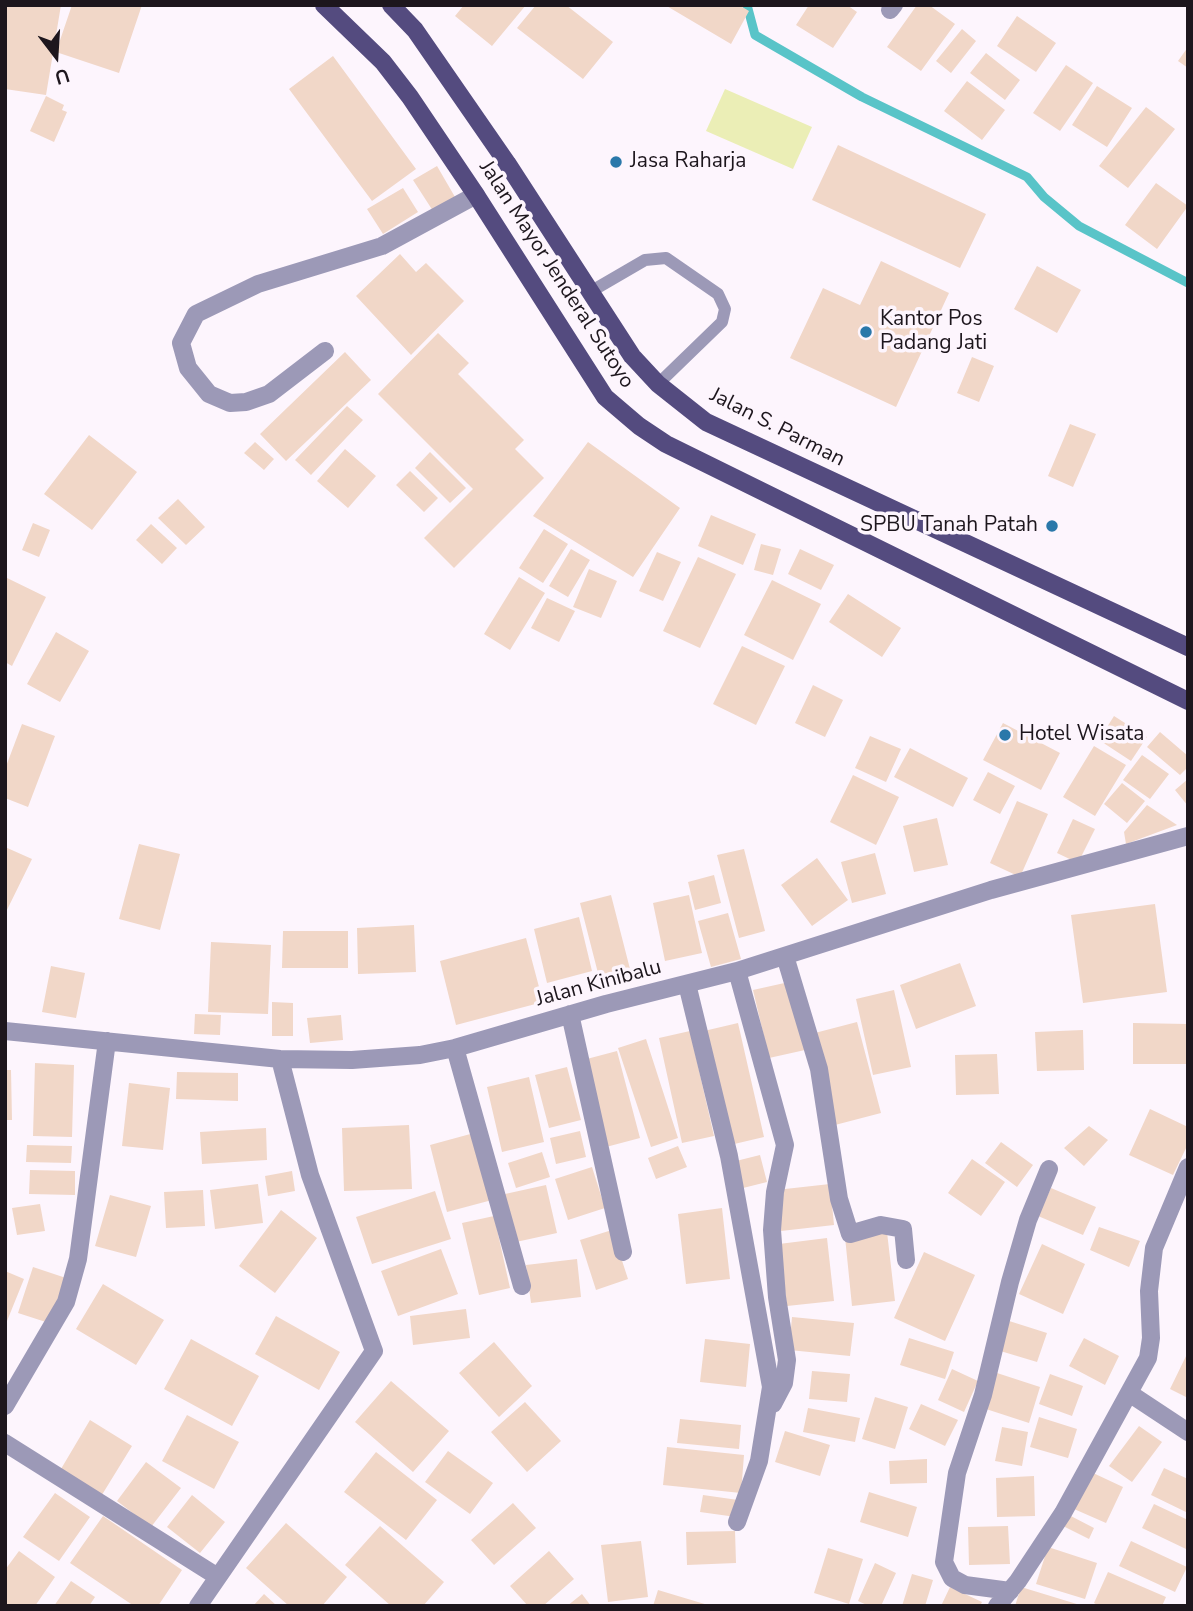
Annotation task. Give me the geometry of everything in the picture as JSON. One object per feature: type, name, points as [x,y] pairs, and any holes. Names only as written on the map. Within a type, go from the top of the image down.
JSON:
[{"type":"main road","name":"Jalan Mayor Jenderal Sutoyo","points":[[324,5],[383,62],[476,195],[605,397],[639,426],[666,444],[1188,701]]},
{"type":"main road","name":"Jalan S. Parman","points":[[391,5],[415,30],[507,163],[632,356],[658,384],[706,422],[1188,647]]},
{"type":"street","points":[[325,351],[269,394],[246,402],[230,403],[209,394],[188,368],[181,343],[196,314],[258,284],[382,246],[476,195]]},
{"type":"street","name":"Jalan Kinibalu","points":[[5,1031],[280,1059],[352,1060],[420,1055],[455,1048],[570,1014],[737,971],[991,890],[1188,836]]},
{"type":"street","points":[[785,956],[819,1069],[839,1199],[850,1234],[880,1225],[903,1230],[906,1260]]},
{"type":"street","points":[[737,971],[785,1145],[775,1192],[772,1230],[777,1297],[787,1360],[784,1383],[766,1419]]},
{"type":"street","points":[[687,984],[730,1156],[771,1387],[759,1461],[737,1522]]},
{"type":"street","points":[[570,1014],[623,1252]]},
{"type":"street","points":[[5,1406],[66,1302],[78,1259],[107,1041]]},
{"type":"street","points":[[455,1048],[522,1286]]},
{"type":"street","points":[[198,1606],[374,1351],[310,1175],[280,1059]]},
{"type":"street","points":[[997,1606],[1039,1551],[1063,1513],[1148,1358],[1151,1338],[1149,1292],[1154,1248],[1188,1167]]},
{"type":"street","points":[[1010,1591],[965,1585],[952,1578],[944,1562],[957,1474],[983,1395],[1028,1220],[1049,1169]]},
{"type":"street","points":[[1129,1394],[1188,1432]]},
{"type":"street","points":[[5,1443],[218,1577]]},
{"type":"lane","points":[[590,292],[645,260],[666,258],[718,294],[725,309],[722,322],[658,384]]},
{"type":"green space","points":[[725,89],[812,127],[793,169],[706,131]]},
{"type":"building","points":[[5,5],[61,5],[46,95],[5,89]]},
{"type":"building","points":[[72,5],[142,5],[119,73],[56,52]]},
{"type":"building","points":[[464,5],[526,5],[492,46],[455,16]]},
{"type":"building","points":[[536,5],[566,5],[613,42],[583,79],[517,28]]},
{"type":"building","points":[[665,5],[739,5],[749,11],[731,44]]},
{"type":"building","points":[[809,5],[847,5],[857,12],[833,48],[796,25]]},
{"type":"building","points":[[917,5],[929,5],[955,24],[921,71],[887,47]]},
{"type":"building","points":[[1017,16],[1056,43],[1036,72],[997,46]]},
{"type":"building","points":[[962,29],[976,41],[951,73],[936,61]]},
{"type":"building","points":[[1188,47],[1188,68],[1178,61]]},
{"type":"building","points":[[986,53],[1020,80],[1005,100],[970,73]]},
{"type":"building","points":[[333,56],[416,169],[372,201],[289,89]]},
{"type":"building","points":[[1066,65],[1093,83],[1060,131],[1033,113]]},
{"type":"building","points":[[967,81],[1005,110],[982,140],[944,111]]},
{"type":"building","points":[[1097,86],[1132,108],[1107,147],[1072,125]]},
{"type":"building","points":[[46,96],[64,105],[62,110],[67,112],[54,142],[30,131]]},
{"type":"building","points":[[1146,107],[1175,129],[1128,188],[1099,166]]},
{"type":"building","points":[[838,145],[986,214],[960,268],[812,200]]},
{"type":"building","points":[[437,166],[455,197],[433,211],[413,180]]},
{"type":"building","points":[[1156,183],[1188,206],[1157,249],[1125,225]]},
{"type":"building","points":[[403,188],[418,212],[383,234],[367,209]]},
{"type":"building","points":[[400,254],[416,272],[426,263],[464,301],[411,355],[356,296]]},
{"type":"building","name":"Kantor Pos Padang Jati","points":[[881,261],[949,293],[896,407],[790,358],[823,288],[860,305]]},
{"type":"building","points":[[1037,266],[1081,290],[1057,333],[1014,309]]},
{"type":"building","points":[[438,333],[469,363],[458,374],[524,440],[515,449],[544,478],[454,568],[424,538],[473,489],[378,394]]},
{"type":"building","points":[[345,352],[371,380],[286,461],[260,434]]},
{"type":"building","points":[[972,357],[994,366],[979,402],[957,393]]},
{"type":"building","points":[[347,406],[363,420],[311,475],[295,460]]},
{"type":"building","points":[[1070,424],[1096,434],[1073,487],[1048,476]]},
{"type":"building","points":[[89,435],[137,472],[92,530],[44,494]]},
{"type":"building","points":[[255,442],[274,459],[264,470],[244,453]]},
{"type":"building","points":[[588,442],[680,508],[633,577],[533,516]]},
{"type":"building","points":[[345,449],[376,476],[348,508],[317,481]]},
{"type":"building","points":[[430,452],[466,488],[450,503],[415,468]]},
{"type":"building","points":[[410,471],[438,498],[424,512],[396,485]]},
{"type":"building","points":[[178,499],[205,527],[186,545],[158,518]]},
{"type":"building","points":[[711,515],[756,534],[743,565],[698,546]]},
{"type":"building","points":[[33,523],[50,530],[39,557],[22,550]]},
{"type":"building","points":[[151,524],[177,548],[162,564],[136,540]]},
{"type":"building","points":[[544,529],[568,544],[543,583],[519,568]]},
{"type":"building","points":[[761,544],[781,549],[773,575],[754,570]]},
{"type":"building","points":[[571,549],[590,560],[568,597],[549,586]]},
{"type":"building","points":[[800,549],[834,565],[821,590],[788,574]]},
{"type":"building","points":[[657,552],[681,562],[663,601],[639,591]]},
{"type":"building","points":[[698,557],[736,574],[700,648],[663,631]]},
{"type":"building","points":[[589,569],[617,581],[601,618],[573,607]]},
{"type":"building","points":[[5,577],[46,597],[12,666],[5,662]]},
{"type":"building","points":[[519,577],[545,593],[510,650],[484,634]]},
{"type":"building","points":[[772,580],[821,604],[793,660],[744,635]]},
{"type":"building","points":[[848,594],[901,628],[882,657],[829,622]]},
{"type":"building","points":[[547,598],[575,611],[559,642],[531,628]]},
{"type":"building","points":[[56,632],[89,651],[60,702],[27,684]]},
{"type":"building","points":[[742,646],[785,666],[756,725],[713,704]]},
{"type":"building","points":[[813,685],[843,700],[825,737],[795,723]]},
{"type":"building","points":[[1114,716],[1147,737],[1131,761],[1099,740]]},
{"type":"building","points":[[1003,723],[1060,753],[1041,790],[983,760]]},
{"type":"building","points":[[22,724],[55,736],[28,807],[5,798],[5,769]]},
{"type":"building","points":[[1160,732],[1188,756],[1188,767],[1180,775],[1147,747]]},
{"type":"building","points":[[870,736],[901,749],[886,782],[855,768]]},
{"type":"building","points":[[1094,746],[1126,765],[1095,816],[1063,797]]},
{"type":"building","points":[[910,748],[968,778],[953,807],[894,777]]},
{"type":"building","points":[[1142,755],[1169,774],[1150,799],[1123,780]]},
{"type":"building","points":[[988,772],[1015,786],[1000,814],[973,800]]},
{"type":"building","points":[[853,775],[899,797],[876,845],[830,822]]},
{"type":"building","points":[[1188,779],[1188,806],[1175,790]]},
{"type":"building","points":[[1122,783],[1145,801],[1127,823],[1104,804]]},
{"type":"building","points":[[1017,801],[1048,814],[1020,877],[990,863]]},
{"type":"building","points":[[1147,805],[1177,825],[1126,844],[1124,832]]},
{"type":"building","points":[[937,818],[948,865],[914,872],[903,826]]},
{"type":"building","points":[[1073,819],[1095,829],[1078,863],[1057,853]]},
{"type":"building","points":[[139,844],[180,854],[160,930],[119,919]]},
{"type":"building","points":[[5,847],[32,859],[5,914]]},
{"type":"building","points":[[744,849],[765,931],[739,938],[717,855]]},
{"type":"building","points":[[875,853],[886,894],[852,903],[841,862]]},
{"type":"building","points":[[817,858],[848,900],[812,926],[781,885]]},
{"type":"building","points":[[714,875],[721,903],[695,910],[688,882]]},
{"type":"building","points":[[611,895],[630,969],[599,977],[580,903]]},
{"type":"building","points":[[689,895],[702,953],[665,961],[653,903]]},
{"type":"building","points":[[1155,904],[1167,992],[1083,1003],[1071,915]]},
{"type":"building","points":[[728,913],[741,959],[711,967],[698,921]]},
{"type":"building","points":[[579,917],[592,971],[547,983],[534,929]]},
{"type":"building","points":[[414,925],[416,972],[358,974],[357,928]]},
{"type":"building","points":[[283,931],[348,931],[348,968],[282,968]]},
{"type":"building","points":[[526,938],[543,1002],[456,1025],[440,961]]},
{"type":"building","points":[[211,942],[271,945],[268,1014],[208,1012]]},
{"type":"building","points":[[960,963],[976,1006],[916,1029],[900,985]]},
{"type":"building","points":[[51,966],[85,973],[76,1018],[42,1012]]},
{"type":"building","points":[[789,982],[805,1050],[769,1058],[753,990]]},
{"type":"building","points":[[894,990],[911,1067],[873,1075],[856,999]]},
{"type":"building","points":[[272,1002],[293,1003],[293,1036],[272,1036]]},
{"type":"building","points":[[195,1014],[221,1015],[220,1035],[194,1034]]},
{"type":"building","points":[[341,1015],[343,1040],[310,1043],[307,1018]]},
{"type":"building","points":[[857,1022],[881,1113],[835,1125],[811,1034]]},
{"type":"building","points":[[738,1023],[764,1137],[730,1145],[704,1031]]},
{"type":"building","points":[[1133,1023],[1188,1024],[1188,1064],[1133,1064]]},
{"type":"building","points":[[1083,1030],[1084,1070],[1037,1071],[1035,1032]]},
{"type":"building","points":[[690,1031],[714,1136],[682,1143],[659,1038]]},
{"type":"building","points":[[646,1039],[678,1138],[651,1147],[618,1048]]},
{"type":"building","points":[[617,1051],[640,1138],[606,1147],[583,1060]]},
{"type":"building","points":[[997,1054],[999,1094],[956,1095],[955,1055]]},
{"type":"building","points":[[35,1063],[74,1065],[72,1137],[33,1136]]},
{"type":"building","points":[[567,1067],[581,1120],[549,1128],[535,1075]]},
{"type":"building","points":[[5,1070],[11,1070],[12,1120],[5,1120]]},
{"type":"building","points":[[177,1072],[238,1073],[238,1101],[176,1099]]},
{"type":"building","points":[[529,1077],[544,1142],[502,1152],[487,1087]]},
{"type":"building","points":[[129,1083],[170,1088],[163,1150],[122,1146]]},
{"type":"building","points":[[1150,1109],[1188,1127],[1188,1144],[1173,1175],[1129,1155]]},
{"type":"building","points":[[409,1125],[412,1189],[344,1191],[342,1128]]},
{"type":"building","points":[[1089,1126],[1108,1140],[1084,1166],[1064,1148]]},
{"type":"building","points":[[266,1128],[267,1160],[202,1164],[200,1132]]},
{"type":"building","points":[[580,1131],[586,1157],[556,1164],[550,1138]]},
{"type":"building","points":[[474,1133],[492,1200],[447,1212],[430,1145]]},
{"type":"building","points":[[1001,1142],[1033,1165],[1017,1187],[985,1163]]},
{"type":"building","points":[[27,1145],[72,1146],[71,1163],[26,1162]]},
{"type":"building","points":[[678,1146],[687,1167],[656,1179],[648,1158]]},
{"type":"building","points":[[542,1152],[550,1177],[516,1188],[508,1163]]},
{"type":"building","points":[[760,1155],[767,1182],[743,1188],[736,1161]]},
{"type":"building","points":[[972,1159],[1005,1182],[981,1216],[948,1193]]},
{"type":"building","points":[[592,1167],[605,1208],[568,1220],[555,1179]]},
{"type":"building","points":[[30,1170],[75,1171],[75,1195],[29,1194]]},
{"type":"building","points":[[292,1171],[295,1191],[268,1196],[265,1176]]},
{"type":"building","points":[[258,1184],[263,1223],[215,1229],[210,1190]]},
{"type":"building","points":[[830,1184],[834,1225],[781,1231],[776,1190]]},
{"type":"building","points":[[546,1185],[557,1233],[516,1242],[505,1194]]},
{"type":"building","points":[[1051,1188],[1096,1207],[1083,1235],[1038,1216]]},
{"type":"building","points":[[203,1190],[205,1226],[166,1228],[164,1192]]},
{"type":"building","points":[[435,1191],[451,1239],[372,1264],[356,1217]]},
{"type":"building","points":[[110,1195],[151,1206],[136,1257],[95,1246]]},
{"type":"building","points":[[40,1204],[45,1231],[17,1235],[12,1208]]},
{"type":"building","points":[[722,1208],[730,1279],[686,1284],[678,1214]]},
{"type":"building","points":[[281,1210],[317,1238],[275,1293],[239,1266]]},
{"type":"building","points":[[494,1216],[510,1288],[479,1295],[462,1223]]},
{"type":"building","points":[[1099,1227],[1140,1241],[1129,1267],[1090,1250]]},
{"type":"building","points":[[612,1230],[628,1279],[596,1290],[580,1240]]},
{"type":"building","points":[[887,1232],[895,1301],[852,1306],[845,1237]]},
{"type":"building","points":[[827,1238],[834,1301],[787,1306],[779,1244]]},
{"type":"building","points":[[1042,1244],[1085,1264],[1063,1314],[1019,1294]]},
{"type":"building","points":[[441,1249],[458,1294],[398,1316],[381,1271]]},
{"type":"building","points":[[924,1252],[975,1275],[945,1341],[894,1318]]},
{"type":"building","points":[[577,1259],[581,1297],[531,1303],[526,1265]]},
{"type":"building","points":[[33,1267],[66,1278],[52,1324],[18,1313]]},
{"type":"building","points":[[5,1271],[24,1279],[5,1326]]},
{"type":"building","points":[[103,1284],[164,1320],[136,1365],[76,1329]]},
{"type":"building","points":[[466,1309],[470,1338],[413,1345],[410,1316]]},
{"type":"building","points":[[276,1316],[340,1352],[319,1390],[255,1354]]},
{"type":"building","points":[[792,1317],[854,1323],[850,1356],[789,1350]]},
{"type":"building","points":[[1006,1320],[1047,1333],[1037,1362],[997,1350]]},
{"type":"building","points":[[909,1338],[954,1352],[945,1379],[900,1365]]},
{"type":"building","points":[[1084,1338],[1119,1356],[1105,1385],[1069,1366]]},
{"type":"building","points":[[191,1339],[259,1376],[232,1426],[164,1389]]},
{"type":"building","points":[[705,1339],[750,1344],[746,1387],[700,1382]]},
{"type":"building","points":[[494,1342],[532,1386],[499,1417],[459,1373]]},
{"type":"building","points":[[1188,1352],[1188,1398],[1170,1389]]},
{"type":"building","points":[[952,1369],[978,1381],[964,1412],[938,1400]]},
{"type":"building","points":[[812,1371],[850,1374],[847,1402],[809,1399]]},
{"type":"building","points":[[997,1373],[1040,1387],[1029,1423],[986,1409]]},
{"type":"building","points":[[1050,1374],[1083,1386],[1072,1416],[1039,1404]]},
{"type":"building","points":[[391,1381],[449,1431],[413,1472],[355,1422]]},
{"type":"building","points":[[875,1397],[908,1407],[895,1449],[862,1439]]},
{"type":"building","points":[[525,1402],[561,1441],[527,1472],[491,1432]]},
{"type":"building","points":[[921,1404],[958,1420],[945,1446],[909,1429]]},
{"type":"building","points":[[808,1408],[860,1418],[855,1442],[803,1432]]},
{"type":"building","points":[[187,1415],[239,1442],[214,1489],[162,1461]]},
{"type":"building","points":[[1039,1417],[1077,1429],[1068,1458],[1030,1447]]},
{"type":"building","points":[[680,1419],[741,1425],[739,1449],[677,1443]]},
{"type":"building","points":[[90,1420],[132,1446],[100,1498],[58,1474]]},
{"type":"building","points":[[1139,1426],[1162,1442],[1132,1482],[1109,1466]]},
{"type":"building","points":[[1002,1427],[1028,1432],[1022,1466],[995,1461]]},
{"type":"building","points":[[785,1431],[830,1445],[820,1476],[775,1462]]},
{"type":"building","points":[[667,1447],[744,1455],[741,1493],[663,1485]]},
{"type":"building","points":[[448,1451],[493,1483],[470,1514],[425,1482]]},
{"type":"building","points":[[376,1452],[437,1500],[406,1540],[344,1492]]},
{"type":"building","points":[[927,1459],[927,1483],[890,1484],[889,1461]]},
{"type":"building","points":[[146,1462],[181,1488],[151,1527],[117,1501]]},
{"type":"building","points":[[1164,1468],[1188,1479],[1188,1513],[1151,1495]]},
{"type":"building","points":[[1091,1472],[1123,1487],[1106,1523],[1074,1509]]},
{"type":"building","points":[[1034,1476],[1035,1516],[997,1517],[996,1478]]},
{"type":"building","points":[[869,1492],[917,1507],[908,1537],[860,1522]]},
{"type":"building","points":[[55,1493],[90,1517],[59,1561],[23,1537]]},
{"type":"building","points":[[192,1495],[225,1522],[200,1553],[167,1527]]},
{"type":"building","points":[[703,1495],[738,1500],[736,1517],[700,1512]]},
{"type":"building","points":[[513,1503],[536,1528],[494,1565],[471,1540]]},
{"type":"building","points":[[1154,1504],[1188,1520],[1186,1549],[1142,1528]]},
{"type":"building","points":[[1065,1513],[1094,1528],[1089,1539],[1059,1524]]},
{"type":"building","points":[[103,1516],[182,1570],[158,1606],[134,1606],[70,1563]]},
{"type":"building","points":[[286,1523],[347,1577],[322,1606],[289,1606],[246,1568]]},
{"type":"building","points":[[380,1526],[444,1582],[423,1606],[391,1606],[345,1565]]},
{"type":"building","points":[[1008,1526],[1010,1564],[969,1565],[968,1527]]},
{"type":"building","points":[[735,1531],[736,1563],[687,1565],[686,1532]]},
{"type":"building","points":[[641,1541],[648,1597],[608,1602],[601,1545]]},
{"type":"building","points":[[1131,1541],[1187,1567],[1175,1592],[1119,1566]]},
{"type":"building","points":[[1048,1547],[1097,1563],[1085,1599],[1036,1584]]},
{"type":"building","points":[[828,1548],[863,1559],[849,1604],[814,1593]]},
{"type":"building","points":[[19,1551],[55,1577],[35,1606],[5,1606],[5,1570]]},
{"type":"building","points":[[549,1551],[574,1579],[543,1606],[528,1606],[510,1586]]},
{"type":"building","points":[[875,1563],[896,1573],[881,1606],[869,1606],[858,1601]]},
{"type":"building","points":[[1108,1572],[1166,1597],[1162,1606],[1099,1606],[1094,1603]]},
{"type":"building","points":[[912,1574],[933,1580],[925,1606],[902,1606]]},
{"type":"building","points":[[71,1581],[95,1597],[89,1606],[54,1606]]},
{"type":"building","points":[[950,1587],[982,1602],[980,1606],[941,1606]]},
{"type":"building","points":[[1021,1587],[1080,1605],[1080,1606],[1015,1606]]},
{"type":"building","points":[[658,1590],[708,1605],[708,1606],[653,1606]]},
{"type":"building","points":[[264,1594],[277,1606],[253,1606]]},
{"type":"building","points":[[582,1594],[591,1606],[567,1606]]},
{"type":"waterway","points":[[747,5],[755,35],[862,97],[1027,177],[1044,197],[1079,226],[1188,283]]},
{"type":"place","name":"Jasa Raharja","points":[[616,162]]},
{"type":"place","name":"Kantor Pos Padang Jati","points":[[866,332]]},
{"type":"place","name":"SPBU Tanah Patah","points":[[1052,526]]},
{"type":"place","name":"Hotel Wisata","points":[[1005,735]]}]
